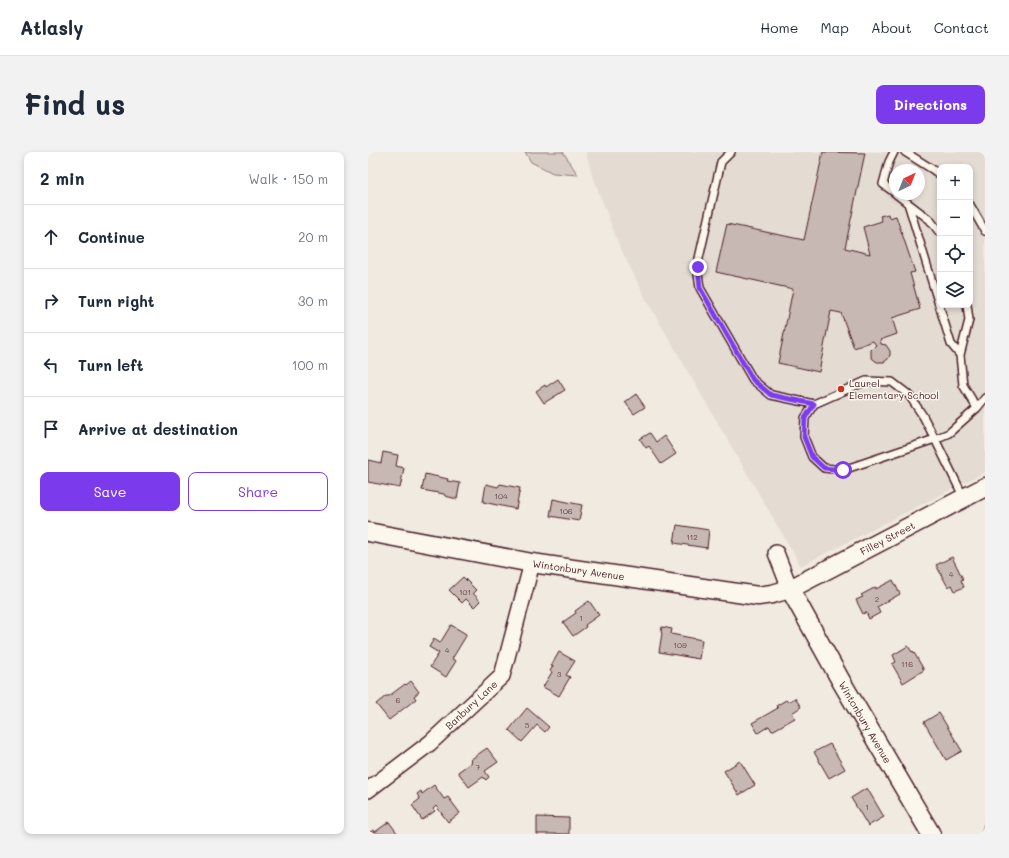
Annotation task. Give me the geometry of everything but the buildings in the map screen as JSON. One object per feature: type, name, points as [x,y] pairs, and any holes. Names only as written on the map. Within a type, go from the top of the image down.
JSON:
[{"type":"street","name":"Filley Street","points":[[790,589],[985,487]]},
{"type":"street","name":"Wintonbury Avenue","points":[[368,532],[532,563],[758,596],[790,589]]},
{"type":"street","name":"Wintonbury Avenue","points":[[776,554],[790,589],[841,681],[931,834]]},
{"type":"street","name":"Banbury Lane","points":[[368,790],[430,743],[502,676],[532,563]]},
{"type":"lane","points":[[731,152],[721,162],[698,267],[700,288],[753,380],[771,395],[814,404]]},
{"type":"lane","points":[[889,188],[883,184],[889,162],[894,152]]},
{"type":"lane","points":[[905,152],[937,173]]},
{"type":"lane","points":[[904,200],[930,220],[937,229]]},
{"type":"lane","points":[[908,203],[951,344],[960,355]]},
{"type":"lane","points":[[973,210],[985,231]]},
{"type":"lane","points":[[967,308],[969,320],[960,355],[963,385],[977,408]]},
{"type":"lane","points":[[964,498],[935,439],[923,416],[910,395],[892,382],[866,380],[814,404],[805,418],[804,437],[812,457],[824,468],[843,470],[935,439],[949,433],[977,408],[985,398]]},
{"type":"shaded area","points":[[525,152],[563,152],[578,175],[553,173],[531,162]]},
{"type":"shaded area","name":"Laurel Elementary School","points":[[586,152],[985,152],[985,472],[801,566],[647,301],[618,243],[591,171]]},
{"type":"waterway","points":[[983,834],[985,825]]},
{"type":"place","name":"Laurel Elementary School","points":[[841,389]]},
{"type":"route","points":[[698,267],[700,288],[753,380],[771,395],[814,404],[805,418],[804,437],[812,457],[824,468],[843,470]]}]
